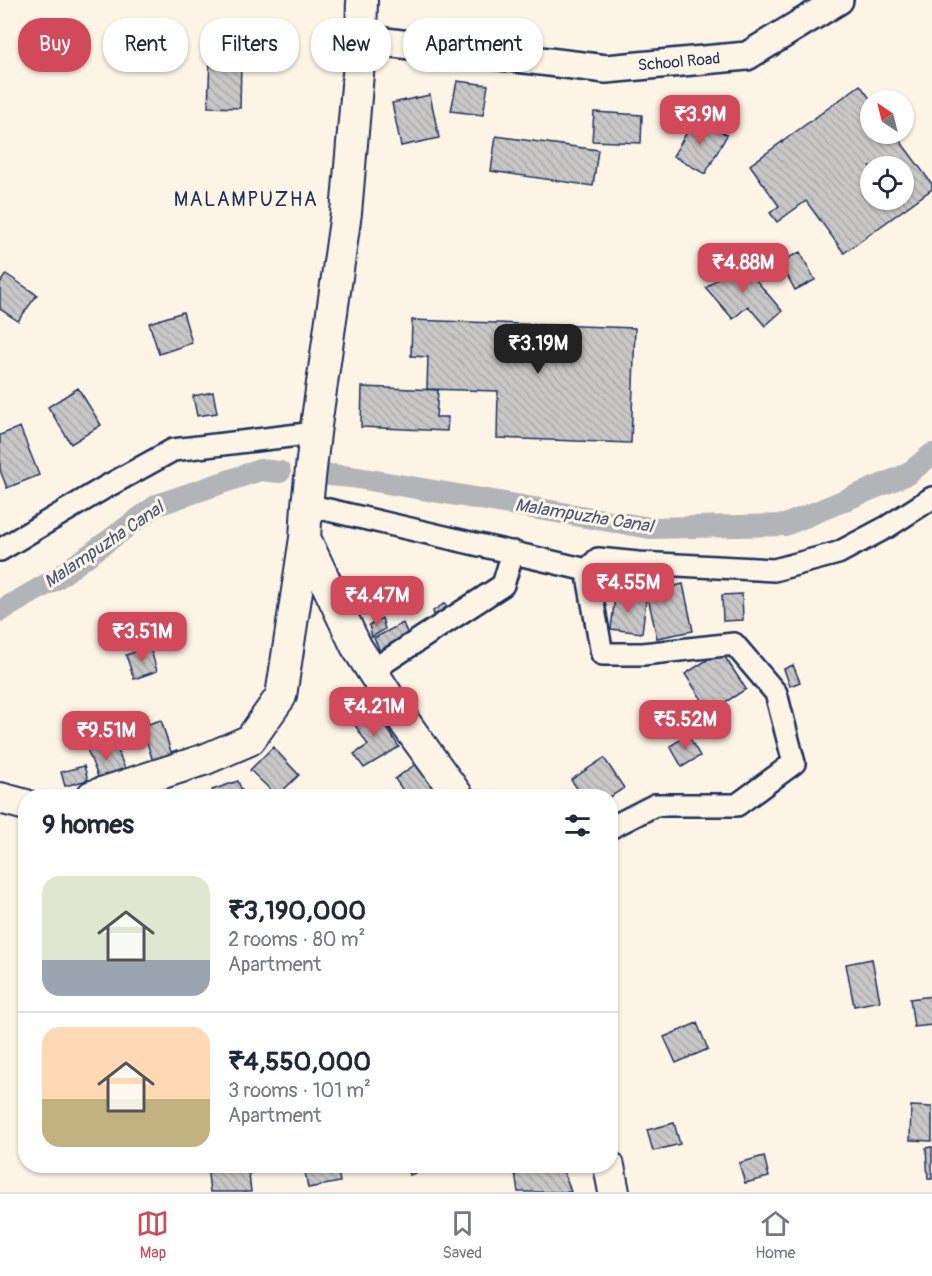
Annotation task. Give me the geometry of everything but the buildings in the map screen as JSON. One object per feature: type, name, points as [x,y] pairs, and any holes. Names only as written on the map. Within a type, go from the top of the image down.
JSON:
[{"type":"main road","points":[[362,0],[362,18]]},
{"type":"main road","points":[[114,789],[206,759],[250,740],[281,696],[305,538],[315,433],[346,213],[358,72]]},
{"type":"main road","points":[[305,538],[356,646],[406,724],[453,789]]},
{"type":"main road","points":[[610,1173],[614,1192]]},
{"type":"street","name":"School Road","points":[[391,43],[606,69],[747,56],[839,0]]},
{"type":"street","points":[[0,550],[173,450],[315,433]]},
{"type":"street","points":[[587,570],[598,559],[774,570],[838,553],[887,527],[932,498]]},
{"type":"street","points":[[307,505],[587,570]]},
{"type":"street","points":[[371,671],[502,585],[513,552]]},
{"type":"street","points":[[587,570],[602,654],[643,654],[734,644],[776,693],[794,763],[737,805],[655,805],[618,824]]},
{"type":"waterway","name":"Malampuzha Canal","points":[[329,475],[650,528],[785,525],[908,474],[932,454]]},
{"type":"waterway","name":"Malampuzha Canal","points":[[0,611],[56,579],[157,505],[260,470],[280,472]]},
{"type":"district","name":"MALAMPUZHA","points":[[246,199]]}]
